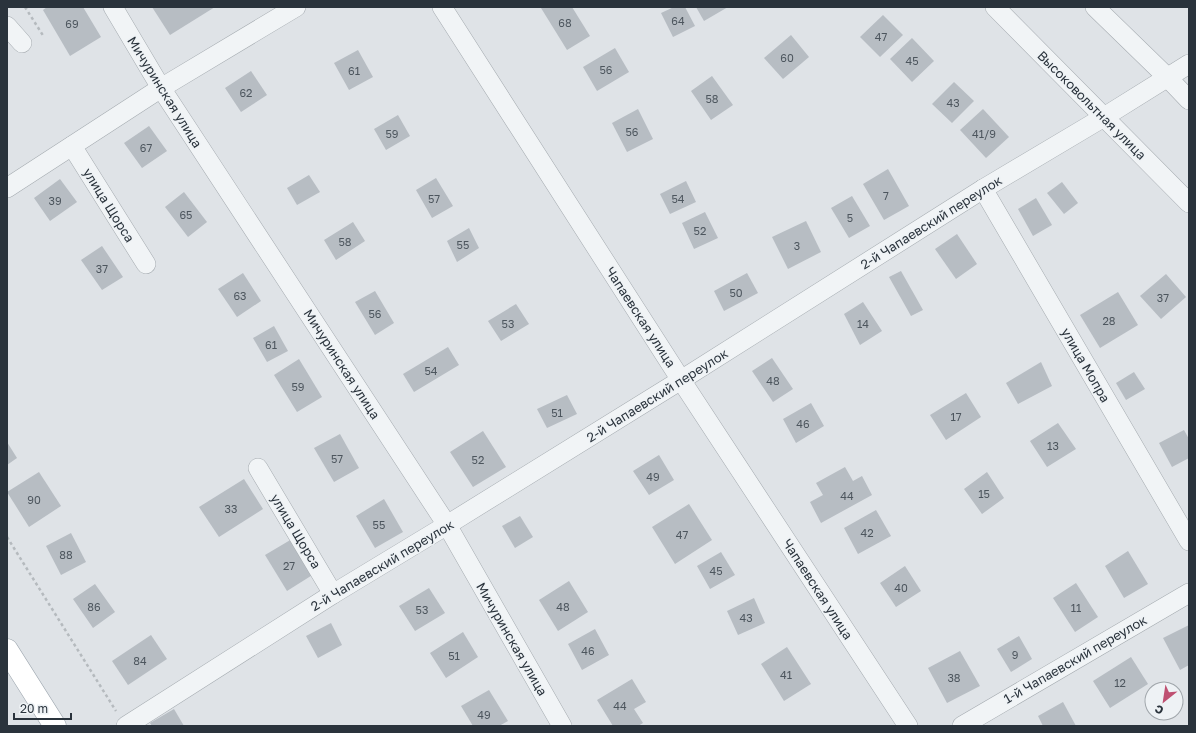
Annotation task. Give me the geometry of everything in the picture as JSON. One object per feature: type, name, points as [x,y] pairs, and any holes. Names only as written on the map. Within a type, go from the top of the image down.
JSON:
[{"type":"main road","points":[[7,650],[55,726]]},
{"type":"street","name":"Мичуринская улица","points":[[113,7],[161,88],[447,525],[562,726]]},
{"type":"street","points":[[7,188],[161,88],[296,7]]},
{"type":"street","name":"Чапаевская улица","points":[[442,7],[681,380],[908,726]]},
{"type":"street","name":"Высоковольтная улица","points":[[995,7],[1189,203]]},
{"type":"street","points":[[1095,7],[1189,100]]},
{"type":"street","points":[[7,26],[22,43]]},
{"type":"street","name":"2-й Чапаевский переулок","points":[[121,719],[447,525],[681,380],[983,189],[1104,117],[1189,64]]},
{"type":"street","name":"улица Щорса","points":[[72,146],[146,264]]},
{"type":"street","name":"улица Мопра","points":[[983,189],[1189,541]]},
{"type":"street","name":"улица Щорса","points":[[258,468],[333,594]]},
{"type":"street","name":"1-й Чапаевский переулок","points":[[962,726],[1189,593]]},
{"type":"path","points":[[25,7],[44,37]]},
{"type":"path","points":[[7,538],[121,719]]},
{"type":"building","points":[[47,7],[83,7],[101,37],[70,56],[43,10]]},
{"type":"building","points":[[152,7],[215,7],[170,35]]},
{"type":"building","points":[[572,7],[590,36],[567,50],[541,8]]},
{"type":"building","points":[[674,7],[685,7],[695,26],[673,37],[661,13]]},
{"type":"building","points":[[696,7],[728,7],[704,21]]},
{"type":"building","points":[[883,15],[903,35],[880,57],[860,37]]},
{"type":"building","points":[[791,35],[809,57],[783,79],[764,58]]},
{"type":"building","points":[[912,38],[934,61],[912,82],[890,59]]},
{"type":"building","points":[[615,48],[629,72],[597,91],[583,67]]},
{"type":"building","points":[[358,50],[373,77],[349,90],[334,63]]},
{"type":"building","points":[[251,71],[267,95],[241,112],[225,88]]},
{"type":"building","points":[[712,76],[733,105],[711,120],[691,91]]},
{"type":"building","points":[[954,82],[974,101],[952,123],[932,104]]},
{"type":"building","points":[[638,109],[653,139],[627,152],[612,123]]},
{"type":"building","points":[[983,109],[1009,137],[986,158],[960,130]]},
{"type":"building","points":[[398,115],[410,136],[386,150],[374,129]]},
{"type":"building","points":[[149,126],[167,151],[142,168],[124,143]]},
{"type":"building","points":[[888,169],[909,206],[884,220],[863,184]]},
{"type":"building","points":[[309,175],[320,192],[297,205],[287,188]]},
{"type":"building","points":[[436,178],[453,206],[432,218],[416,190]]},
{"type":"building","points":[[60,179],[77,202],[50,221],[34,198]]},
{"type":"building","points":[[686,181],[696,202],[670,214],[660,194]]},
{"type":"building","points":[[1062,182],[1078,203],[1064,214],[1047,193]]},
{"type":"building","points":[[184,192],[207,222],[188,237],[165,207]]},
{"type":"building","points":[[852,196],[870,226],[849,238],[831,208]]},
{"type":"building","points":[[1036,198],[1052,225],[1033,236],[1018,209]]},
{"type":"building","points":[[705,212],[718,238],[694,249],[682,223]]},
{"type":"building","points":[[806,221],[821,252],[788,269],[772,237]]},
{"type":"building","points":[[353,222],[365,241],[336,260],[324,240]]},
{"type":"building","points":[[469,228],[479,248],[457,262],[447,241]]},
{"type":"building","points":[[957,234],[977,264],[956,279],[935,249]]},
{"type":"building","points":[[102,246],[123,277],[102,290],[81,260]]},
{"type":"building","points":[[901,271],[923,310],[911,316],[889,277]]},
{"type":"building","points":[[243,273],[261,301],[237,317],[218,289]]},
{"type":"building","points":[[747,273],[758,293],[724,311],[714,291]]},
{"type":"building","points":[[1166,274],[1186,297],[1161,319],[1140,296]]},
{"type":"building","points":[[375,291],[394,323],[375,335],[355,302]]},
{"type":"building","points":[[1118,292],[1138,325],[1100,348],[1080,315]]},
{"type":"building","points":[[863,302],[882,331],[860,345],[844,314]]},
{"type":"building","points":[[516,304],[529,324],[501,341],[488,321]]},
{"type":"building","points":[[274,326],[288,351],[267,362],[253,338]]},
{"type":"building","points":[[448,347],[459,365],[414,392],[403,374]]},
{"type":"building","points":[[772,358],[793,389],[773,402],[752,371]]},
{"type":"building","points":[[299,359],[322,397],[297,412],[274,375]]},
{"type":"building","points":[[1041,362],[1052,386],[1018,404],[1006,383]]},
{"type":"building","points":[[1134,372],[1145,389],[1126,400],[1116,383]]},
{"type":"building","points":[[966,393],[981,417],[946,440],[930,415]]},
{"type":"building","points":[[567,395],[577,414],[547,428],[537,409]]},
{"type":"building","points":[[811,403],[824,426],[796,443],[783,419]]},
{"type":"building","points":[[1058,423],[1076,449],[1047,467],[1030,441]]},
{"type":"building","points":[[1184,430],[1189,439],[1189,458],[1172,467],[1159,443]]},
{"type":"building","points":[[483,431],[506,467],[473,487],[450,452]]},
{"type":"building","points":[[340,434],[359,468],[334,482],[314,448]]},
{"type":"building","points":[[7,442],[17,458],[7,465]]},
{"type":"building","points":[[659,455],[674,480],[649,495],[633,471]]},
{"type":"building","points":[[845,467],[853,481],[862,476],[872,495],[821,523],[810,502],[823,495],[816,483]]},
{"type":"building","points":[[39,472],[61,506],[29,527],[7,492]]},
{"type":"building","points":[[987,472],[1004,498],[982,514],[964,489]]},
{"type":"building","points":[[244,479],[263,509],[219,537],[199,507]]},
{"type":"building","points":[[384,499],[403,532],[375,548],[356,516]]},
{"type":"building","points":[[689,504],[712,540],[675,564],[652,527]]},
{"type":"building","points":[[876,510],[891,536],[858,554],[844,528]]},
{"type":"building","points":[[520,516],[533,537],[515,548],[502,526]]},
{"type":"building","points":[[71,533],[86,562],[61,575],[46,546]]},
{"type":"building","points":[[292,539],[314,574],[287,591],[265,555]]},
{"type":"building","points":[[1128,551],[1148,584],[1124,598],[1105,566]]},
{"type":"building","points":[[721,552],[735,575],[710,589],[697,566]]},
{"type":"building","points":[[905,566],[921,591],[896,607],[880,583]]},
{"type":"building","points":[[569,581],[588,612],[558,631],[539,600]]},
{"type":"building","points":[[1076,583],[1098,617],[1075,632],[1053,598]]},
{"type":"building","points":[[95,584],[115,612],[93,628],[73,599]]},
{"type":"building","points":[[429,588],[445,613],[415,631],[399,606]]},
{"type":"building","points":[[754,598],[765,623],[738,635],[727,611]]},
{"type":"building","points":[[331,623],[342,645],[318,658],[306,636]]},
{"type":"building","points":[[1189,625],[1189,665],[1180,670],[1163,638]]},
{"type":"building","points":[[595,629],[609,655],[582,670],[568,644]]},
{"type":"building","points":[[463,632],[478,657],[446,678],[430,653]]},
{"type":"building","points":[[151,635],[167,659],[128,685],[112,661]]},
{"type":"building","points":[[1019,636],[1032,659],[1011,672],[997,649]]},
{"type":"building","points":[[787,647],[811,684],[784,701],[761,664]]},
{"type":"building","points":[[960,651],[980,686],[947,703],[928,668]]},
{"type":"building","points":[[1131,657],[1146,681],[1144,681],[1144,687],[1110,708],[1093,681]]},
{"type":"building","points":[[632,679],[646,702],[634,709],[643,723],[638,726],[613,726],[597,700]]},
{"type":"building","points":[[489,690],[508,721],[499,726],[473,726],[461,706]]},
{"type":"building","points":[[1063,702],[1076,726],[1043,726],[1038,716]]},
{"type":"building","points":[[174,709],[184,726],[152,726],[150,723]]}]
